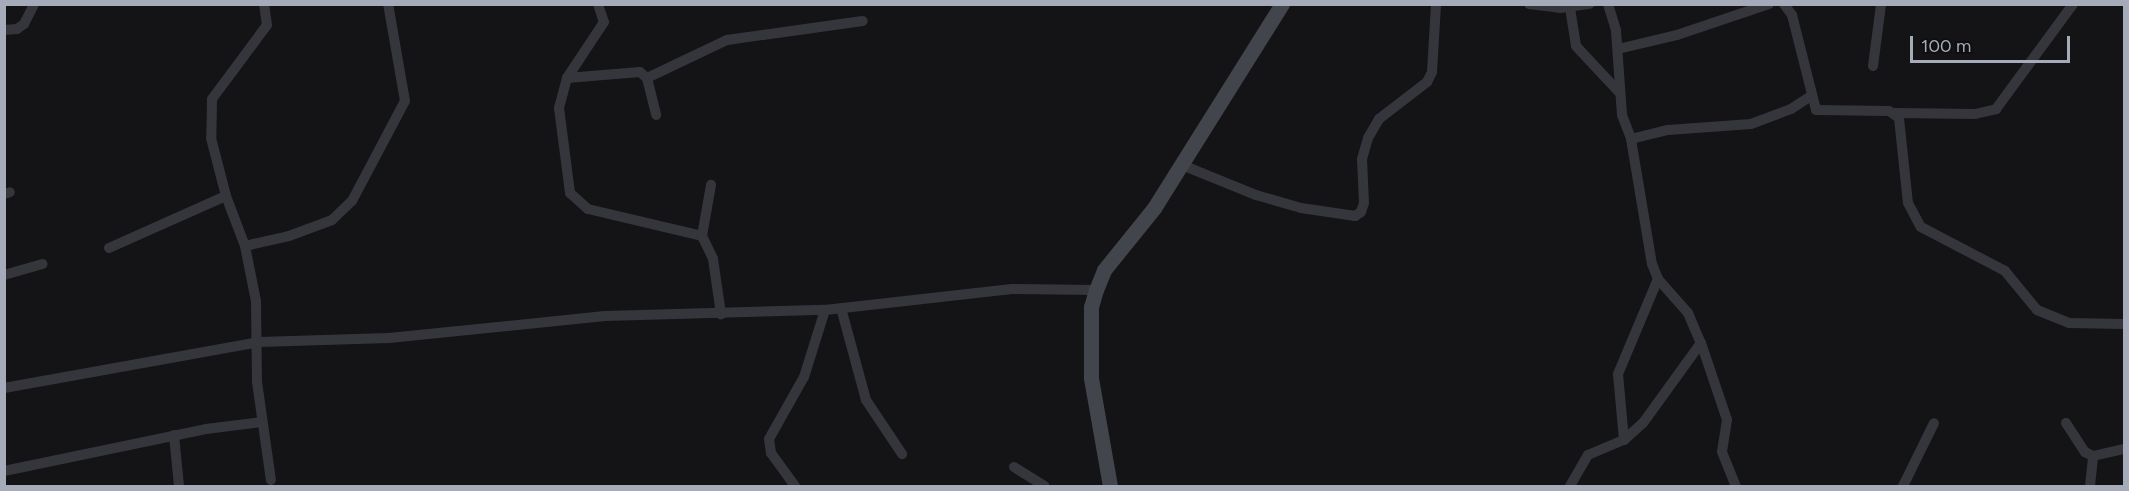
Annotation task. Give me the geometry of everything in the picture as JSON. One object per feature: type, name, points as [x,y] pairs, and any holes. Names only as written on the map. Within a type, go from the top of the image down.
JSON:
[{"type":"street","points":[[4,30],[17,29],[24,24],[34,4]]},
{"type":"street","points":[[264,4],[267,25],[212,99],[211,138],[226,196],[244,246],[256,301],[261,422],[271,480]]},
{"type":"street","points":[[244,246],[309,229],[342,213],[352,201],[401,115],[405,100],[388,4]]},
{"type":"street","points":[[598,4],[604,22],[567,78],[559,108],[570,193],[588,209],[702,236]]},
{"type":"street","points":[[1110,486],[1091,378],[1091,307],[1096,290],[1104,270],[1182,165],[1249,52],[1282,4]]},
{"type":"street","points":[[1182,165],[1256,195],[1301,208],[1354,216],[1361,212],[1364,203],[1362,159],[1368,138],[1379,119],[1426,82],[1432,72],[1437,4]]},
{"type":"street","points":[[1529,4],[1573,7],[1590,4]]},
{"type":"street","points":[[1608,4],[1618,49],[1618,91],[1631,139],[1658,279],[1688,313],[1701,342],[1727,420],[1722,452],[1736,486]]},
{"type":"street","points":[[1618,49],[1677,35],[1769,4]]},
{"type":"street","points":[[1784,4],[1792,15],[1816,110],[1975,114],[1996,109],[2073,4]]},
{"type":"street","points":[[1873,66],[1881,4]]},
{"type":"street","points":[[1573,7],[1576,46],[1618,91]]},
{"type":"street","points":[[647,78],[728,40],[863,21]]},
{"type":"street","points":[[567,78],[637,70],[647,78],[656,115]]},
{"type":"street","points":[[1631,139],[1668,130],[1751,124],[1791,109],[1811,96]]},
{"type":"street","points":[[1895,113],[1902,124],[1908,203],[1921,227],[2005,271],[2037,310],[2070,323],[2124,324]]},
{"type":"street","points":[[711,185],[702,236],[713,259],[721,314]]},
{"type":"street","points":[[108,248],[226,196]]},
{"type":"street","points":[[4,276],[42,264]]},
{"type":"street","points":[[1624,440],[1618,374],[1658,279]]},
{"type":"street","points":[[4,388],[259,342],[389,338],[605,316],[825,310],[1012,289],[1096,290]]},
{"type":"street","points":[[841,308],[866,400],[902,454]]},
{"type":"street","points":[[795,486],[771,453],[769,439],[804,377],[825,310]]},
{"type":"street","points":[[1570,486],[1587,455],[1624,440],[1643,423],[1701,342]]},
{"type":"street","points":[[4,471],[174,435],[261,422]]},
{"type":"street","points":[[1903,486],[1934,423]]},
{"type":"street","points":[[2066,423],[2085,452],[2092,456],[2124,449]]},
{"type":"street","points":[[174,435],[179,486]]},
{"type":"street","points":[[2090,486],[2092,456]]},
{"type":"street","points":[[1014,467],[1044,486]]}]
